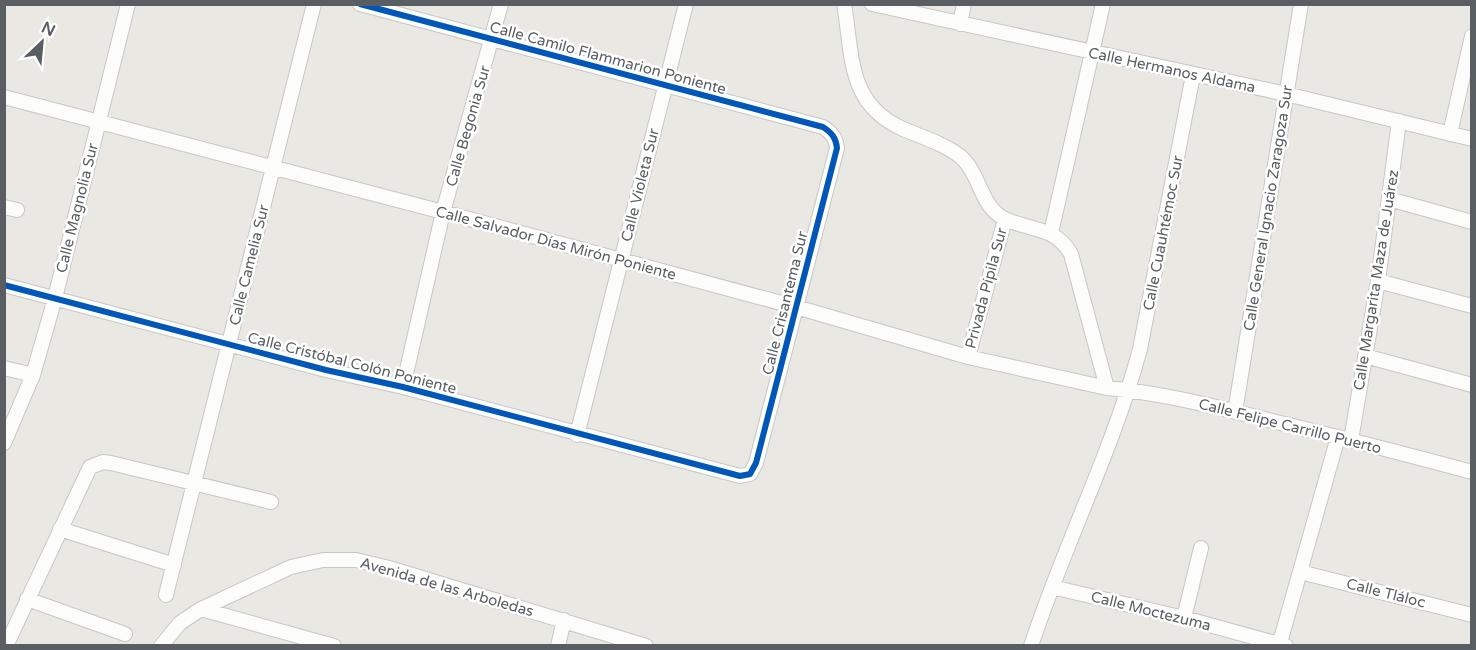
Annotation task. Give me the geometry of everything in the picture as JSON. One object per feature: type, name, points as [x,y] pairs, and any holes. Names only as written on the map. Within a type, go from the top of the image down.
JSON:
[{"type":"street","name":"Calle Magnolia Sur","points":[[5,442],[33,375],[56,298],[128,4]]},
{"type":"street","name":"Calle Camelia Sur","points":[[166,595],[314,4]]},
{"type":"street","name":"Calle Camilo Flammarion Poniente","points":[[360,4],[823,127],[834,137],[837,148]]},
{"type":"street","name":"Calle Begonia Sur","points":[[403,387],[443,212],[501,4]]},
{"type":"street","name":"Calle Violeta Sur","points":[[577,435],[686,4]]},
{"type":"street","points":[[844,4],[853,72],[867,101],[897,126],[959,155],[970,167],[988,205],[1005,219],[1051,233],[1066,244],[1071,254],[1107,388]]},
{"type":"street","name":"Calle Hermanos Aldama","points":[[872,4],[1286,94],[1472,139]]},
{"type":"street","points":[[960,24],[964,4]]},
{"type":"street","points":[[1051,233],[1103,4]]},
{"type":"street","name":"Calle General Ignacio Zaragoza Sur","points":[[1235,412],[1301,4]]},
{"type":"street","points":[[1450,134],[1472,36]]},
{"type":"street","name":"Calle Cuauhtémoc Sur","points":[[1031,645],[1129,390],[1144,329],[1193,75]]},
{"type":"street","name":"Calle Salvador Días Mirón Poniente","points":[[4,97],[796,307],[968,357],[1107,388]]},
{"type":"street","name":"Calle Margarita Maza de Juárez","points":[[1281,645],[1300,572],[1345,438],[1365,356],[1378,281],[1399,121]]},
{"type":"street","name":"Calle Crisantema Sur","points":[[756,463],[837,148]]},
{"type":"street","points":[[1389,199],[1472,222]]},
{"type":"street","name":"Privada Pípila Sur","points":[[968,357],[1005,219]]},
{"type":"street","points":[[1378,281],[1472,306]]},
{"type":"street","name":"Calle Cristóbal Colón Poniente","points":[[4,285],[326,370],[403,387],[740,477],[750,474],[756,463]]},
{"type":"street","points":[[1365,356],[1472,385]]},
{"type":"street","points":[[4,368],[33,375]]},
{"type":"street","name":"Calle Felipe Carrillo Puerto","points":[[1107,388],[1129,390],[1235,412],[1472,472]]},
{"type":"street","points":[[6,645],[90,467],[96,464],[111,464],[272,502]]},
{"type":"street","points":[[60,529],[174,565]]},
{"type":"street","points":[[1184,618],[1201,548]]},
{"type":"street","name":"Avenida de las Arboledas","points":[[160,645],[180,622],[201,609],[291,567],[323,560],[356,560],[646,645]]},
{"type":"street","name":"Calle Tláloc","points":[[1300,572],[1472,615]]},
{"type":"street","name":"Calle Moctezuma","points":[[1052,587],[1184,618],[1281,645]]},
{"type":"street","points":[[27,599],[125,634]]},
{"type":"street","points":[[201,609],[334,645]]},
{"type":"street","points":[[558,645],[564,620]]},
{"type":"cycle path","points":[[4,285],[740,476],[750,474],[756,463],[837,148],[836,141],[831,134],[823,127],[360,4]]}]
